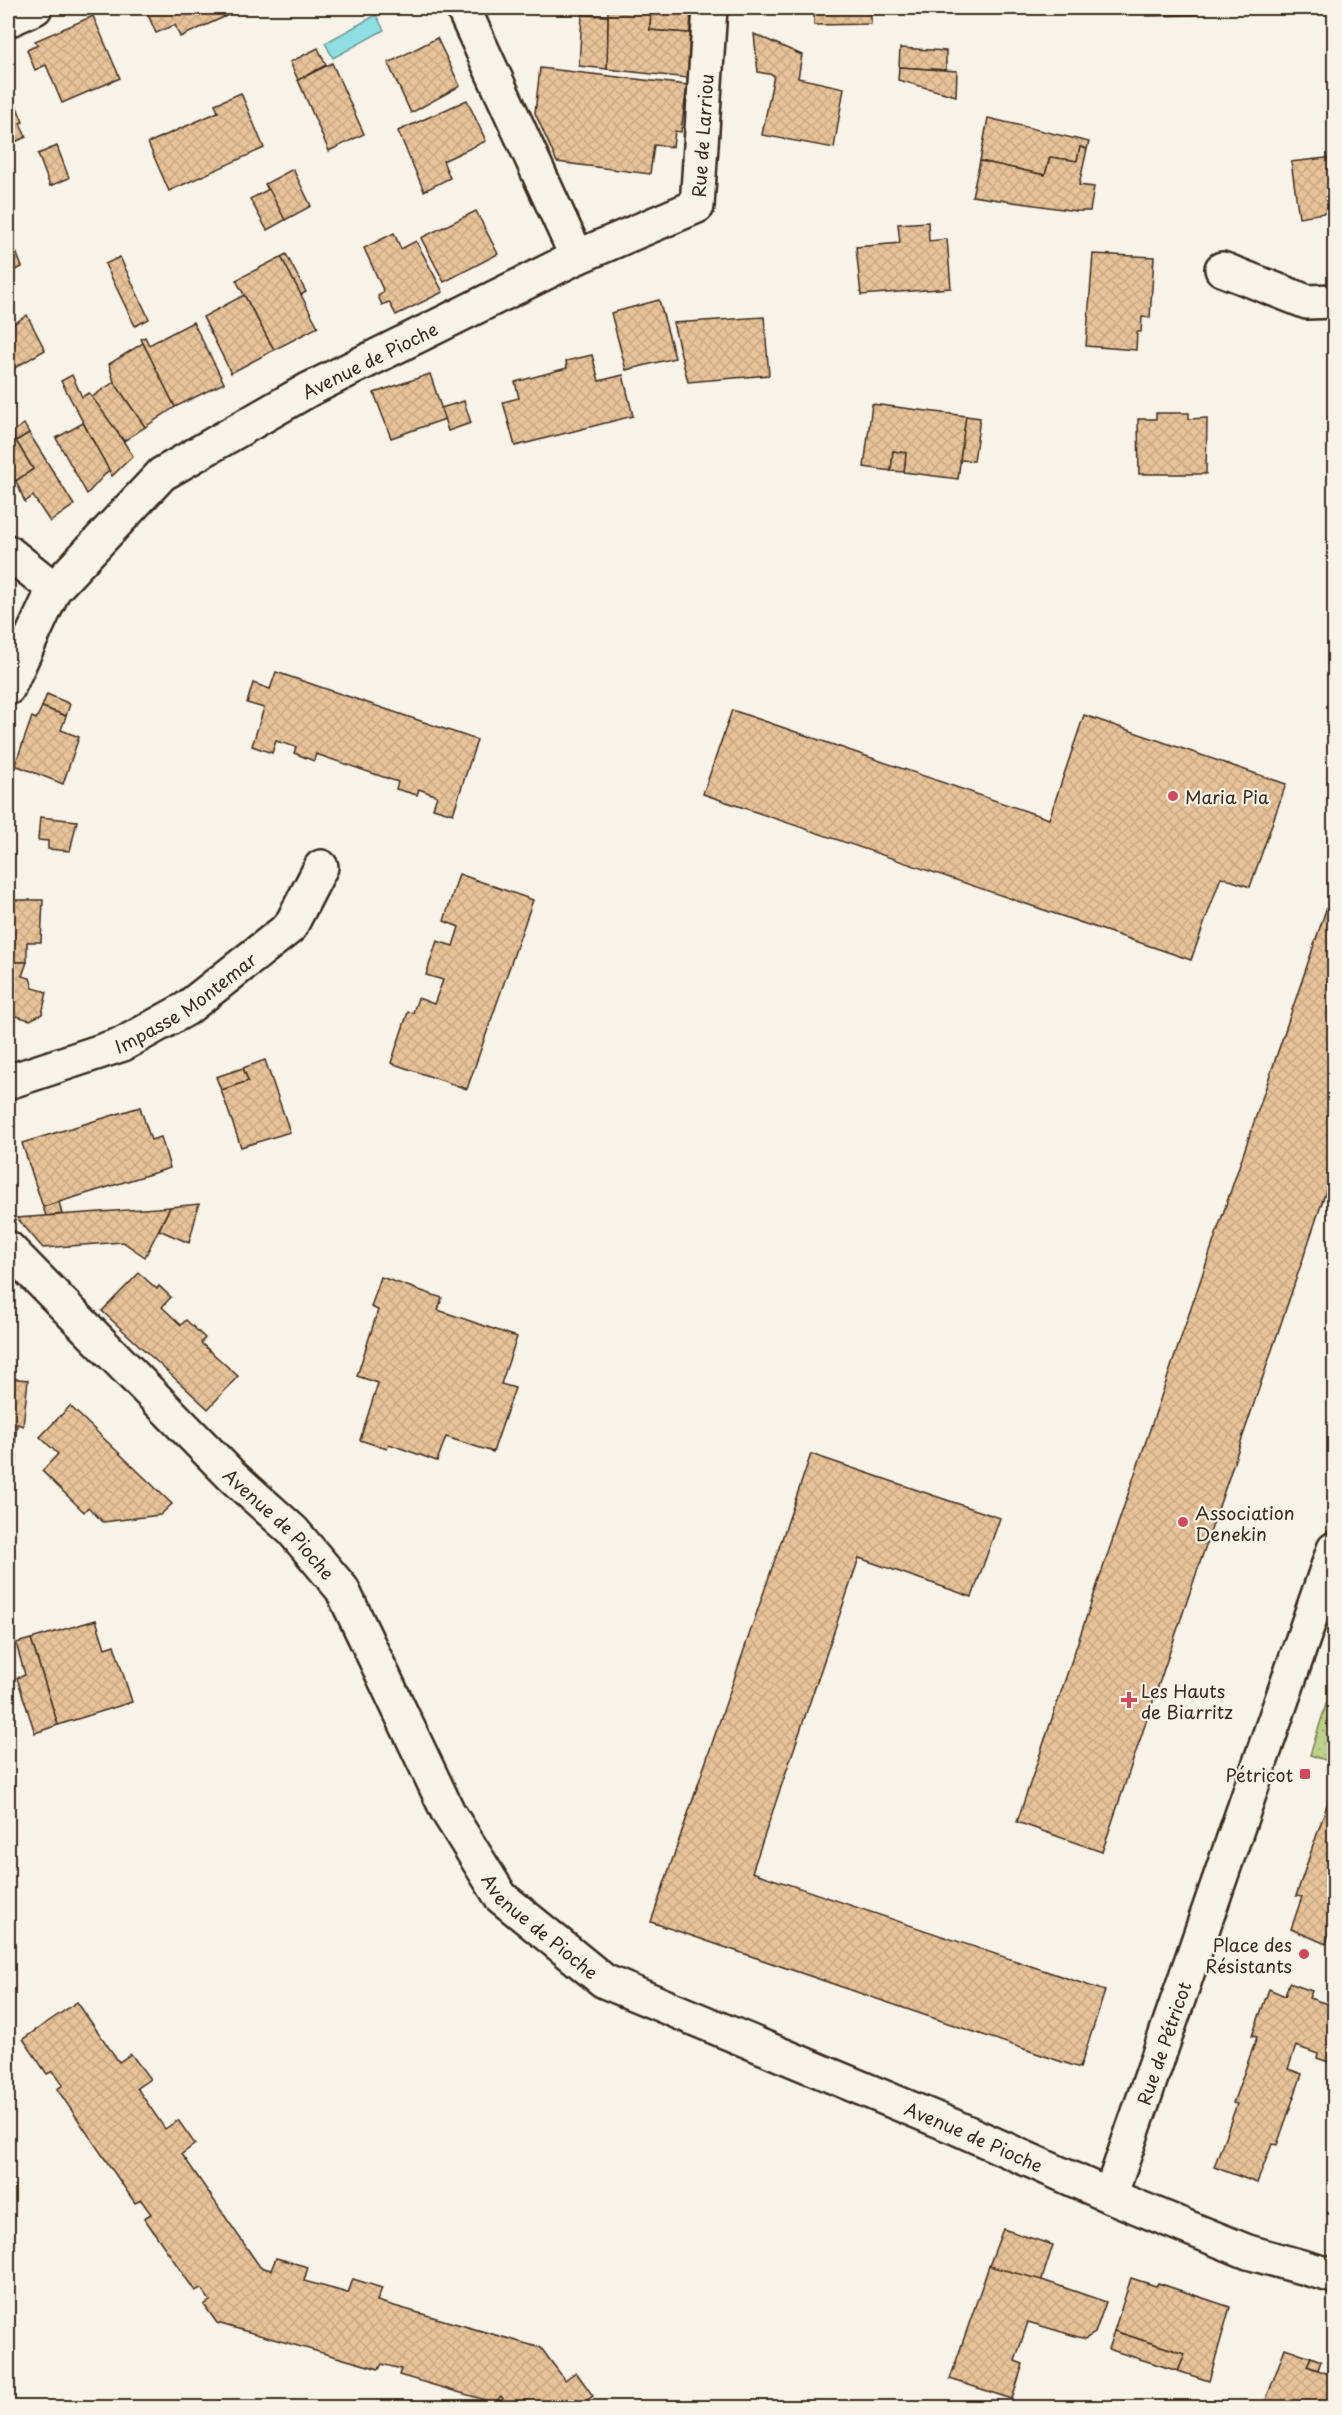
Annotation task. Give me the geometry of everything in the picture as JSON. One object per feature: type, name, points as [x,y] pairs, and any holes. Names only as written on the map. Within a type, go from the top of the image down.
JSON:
[{"type":"street","points":[[8,20],[35,8]]},
{"type":"street","points":[[463,8],[577,257]]},
{"type":"street","name":"Rue de Larriou","points":[[577,257],[697,207],[710,8]]},
{"type":"street","name":"Avenue de Pioche","points":[[8,688],[54,589],[162,474],[308,390],[577,257]]},
{"type":"street","points":[[1222,269],[1307,302],[1335,301]]},
{"type":"street","points":[[8,552],[54,589]]},
{"type":"street","name":"Impasse Montemar","points":[[8,1082],[123,1044],[186,1009],[290,927],[321,867]]},
{"type":"street","name":"Avenue de Pioche","points":[[8,1248],[233,1476],[293,1531],[342,1589],[448,1812],[501,1897],[604,1981],[955,2127],[1110,2196],[1248,2252],[1335,2276]]},
{"type":"street","name":"Rue de Pétricot","points":[[1110,2196],[1335,1549]]},
{"type":"green space","points":[[1334,1679],[1334,1763],[1310,1755]]},
{"type":"water","points":[[376,15],[384,30],[333,58],[325,43]]},
{"type":"building","points":[[145,8],[220,8],[224,17],[180,37],[175,25],[156,33]]},
{"type":"building","points":[[220,8],[244,8],[224,17]]},
{"type":"building","points":[[483,8],[502,8],[486,15]]},
{"type":"building","points":[[624,8],[651,8],[650,30],[690,33],[688,78],[607,69],[608,10],[624,11]]},
{"type":"building","points":[[651,8],[691,8],[690,33],[650,30]]},
{"type":"building","points":[[814,8],[871,8],[871,24],[814,25]]},
{"type":"building","points":[[1146,8],[1197,8],[1197,15],[1146,16]]},
{"type":"building","points":[[582,15],[608,16],[607,69],[579,66]]},
{"type":"building","points":[[93,16],[120,78],[62,103],[46,65],[35,70],[27,50],[38,45],[35,41]]},
{"type":"building","points":[[754,34],[802,55],[798,78],[844,88],[834,148],[762,135],[774,75],[758,72]]},
{"type":"building","points":[[437,38],[460,86],[411,113],[388,63]]},
{"type":"building","points":[[318,48],[326,65],[298,80],[290,62]]},
{"type":"building","points":[[900,48],[946,51],[946,70],[899,67]]},
{"type":"building","points":[[332,63],[364,134],[329,151],[298,80]]},
{"type":"building","points":[[899,67],[957,71],[956,96],[898,80]]},
{"type":"building","points":[[540,68],[687,85],[681,132],[675,131],[673,147],[654,145],[650,174],[557,162],[535,113]]},
{"type":"building","points":[[8,85],[23,122],[20,123],[26,137],[8,145]]},
{"type":"building","points":[[241,93],[264,148],[169,191],[148,143],[218,112],[215,104]]},
{"type":"building","points":[[467,100],[486,141],[443,161],[450,178],[424,191],[398,131]]},
{"type":"building","points":[[988,118],[1089,142],[1087,149],[1080,147],[1077,161],[1050,157],[1045,175],[980,161]]},
{"type":"building","points":[[57,146],[69,178],[50,186],[38,154]]},
{"type":"building","points":[[1080,147],[1087,149],[1079,185],[1094,187],[1090,211],[972,196],[980,161],[1045,175],[1050,157],[1077,161]]},
{"type":"building","points":[[1334,157],[1334,205],[1330,206],[1331,212],[1299,217],[1291,162]]},
{"type":"building","points":[[293,169],[311,206],[285,220],[265,184]]},
{"type":"building","points":[[269,189],[285,220],[267,230],[250,199]]},
{"type":"building","points":[[476,211],[498,254],[444,282],[421,238]]},
{"type":"building","points":[[928,222],[929,241],[947,239],[951,288],[861,295],[856,247],[900,243],[898,224]]},
{"type":"building","points":[[8,231],[22,267],[8,273]]},
{"type":"building","points":[[394,233],[401,249],[416,241],[443,292],[396,315],[389,302],[382,305],[378,296],[384,292],[364,248]]},
{"type":"building","points":[[286,254],[306,292],[301,295],[281,257]]},
{"type":"building","points":[[1093,254],[1154,257],[1150,318],[1142,317],[1141,332],[1137,332],[1136,350],[1086,346]]},
{"type":"building","points":[[120,257],[149,319],[135,326],[105,264]]},
{"type":"building","points":[[281,257],[318,327],[274,350],[236,280]]},
{"type":"building","points":[[244,295],[274,350],[231,373],[203,317]]},
{"type":"building","points":[[659,300],[675,358],[626,370],[611,313]]},
{"type":"building","points":[[27,315],[45,350],[8,372],[8,328]]},
{"type":"building","points":[[764,317],[769,375],[688,382],[673,323]]},
{"type":"building","points":[[193,322],[224,383],[175,407],[141,339],[145,337],[149,345]]},
{"type":"building","points":[[143,343],[175,407],[145,427],[114,382],[109,364]]},
{"type":"building","points":[[592,355],[599,381],[623,375],[633,416],[515,446],[503,402],[519,398],[515,382],[567,368],[566,361]]},
{"type":"building","points":[[430,374],[445,419],[391,438],[374,393]]},
{"type":"building","points":[[72,375],[82,397],[89,393],[96,400],[133,456],[112,476],[61,381]]},
{"type":"building","points":[[114,382],[145,427],[124,441],[92,397]]},
{"type":"building","points":[[464,401],[471,423],[448,431],[441,408]]},
{"type":"building","points":[[872,404],[966,416],[958,479],[904,472],[906,453],[893,451],[891,471],[864,467]]},
{"type":"building","points":[[1156,413],[1189,413],[1189,419],[1207,418],[1206,474],[1139,474],[1138,419],[1156,419]]},
{"type":"building","points":[[966,416],[980,418],[974,461],[960,460]]},
{"type":"building","points":[[83,423],[109,470],[87,494],[56,438]]},
{"type":"building","points":[[24,424],[29,433],[16,441],[11,433]]},
{"type":"building","points":[[29,433],[74,505],[50,522],[33,496],[25,502],[16,481],[33,469],[16,441]]},
{"type":"building","points":[[16,441],[33,469],[15,481],[8,470],[8,448]]},
{"type":"building","points":[[893,451],[906,453],[904,472],[891,471]]},
{"type":"building","points":[[276,672],[477,740],[453,814],[433,808],[437,796],[419,789],[417,795],[396,789],[398,782],[316,754],[314,761],[294,753],[296,747],[276,741],[272,753],[252,746],[264,708],[247,703],[253,683],[270,689]]},
{"type":"building","points":[[47,694],[70,704],[66,716],[42,707]]},
{"type":"building","points":[[42,707],[66,716],[61,730],[79,737],[63,784],[15,765],[32,717],[36,719]]},
{"type":"building","points":[[732,710],[1049,819],[1084,715],[1286,784],[1250,887],[1221,877],[1191,960],[703,794]]},
{"type":"building","points":[[40,817],[77,821],[70,851],[48,849],[48,841],[38,840]]},
{"type":"building","points":[[459,874],[533,900],[467,1089],[391,1063],[408,1012],[413,1013],[418,998],[434,1004],[443,980],[426,975],[437,941],[453,946],[459,927],[444,921]]},
{"type":"building","points":[[1334,886],[1334,1167],[1102,1852],[1017,1822]]},
{"type":"building","points":[[8,900],[43,900],[41,942],[27,942],[27,962],[8,962]]},
{"type":"building","points":[[8,962],[27,962],[22,976],[30,978],[33,988],[47,992],[42,1014],[30,1020],[8,1014]]},
{"type":"building","points":[[265,1060],[290,1132],[241,1147],[221,1090],[248,1081],[243,1068]]},
{"type":"building","points":[[243,1068],[248,1081],[221,1090],[216,1077]]},
{"type":"building","points":[[140,1107],[151,1140],[161,1137],[170,1168],[43,1207],[22,1143]]},
{"type":"building","points":[[59,1202],[62,1214],[46,1216],[43,1207]]},
{"type":"building","points":[[199,1204],[189,1243],[159,1230],[170,1207]]},
{"type":"building","points":[[170,1207],[145,1257],[123,1242],[43,1248],[17,1218]]},
{"type":"building","points":[[139,1273],[157,1289],[159,1286],[171,1297],[162,1307],[181,1325],[186,1320],[205,1338],[201,1343],[238,1376],[208,1409],[102,1311]]},
{"type":"building","points":[[381,1277],[442,1298],[438,1310],[517,1337],[501,1384],[515,1388],[493,1452],[446,1437],[437,1461],[389,1444],[387,1449],[360,1440],[378,1383],[357,1376],[378,1310],[371,1307]]},
{"type":"building","points":[[8,1378],[28,1380],[23,1426],[17,1424],[14,1456],[17,1456],[13,1490],[8,1490]]},
{"type":"building","points":[[70,1406],[172,1504],[160,1515],[103,1522],[88,1507],[84,1512],[42,1471],[58,1454],[40,1437]]},
{"type":"building","points":[[811,1454],[1000,1518],[972,1597],[859,1558],[752,1872],[1105,1991],[1080,2068],[651,1922]]},
{"type":"building","points":[[96,1620],[105,1648],[114,1645],[132,1702],[58,1725],[31,1639]]},
{"type":"building","points":[[31,1639],[58,1725],[35,1733],[17,1678],[25,1675],[16,1643]]},
{"type":"building","points":[[1334,1784],[1334,1915],[1326,1944],[1291,1929],[1302,1897],[1296,1896]]},
{"type":"building","points":[[1289,1983],[1312,1991],[1309,1998],[1334,2006],[1334,2064],[1317,2058],[1318,2054],[1296,2046],[1288,2069],[1302,2074],[1277,2145],[1272,2144],[1257,2183],[1214,2167],[1237,2104],[1233,2103],[1257,2037],[1252,2036],[1269,1989],[1285,1996]]},
{"type":"building","points":[[77,2002],[119,2062],[131,2054],[150,2079],[137,2088],[165,2129],[178,2120],[195,2144],[182,2154],[260,2267],[271,2270],[276,2258],[308,2267],[304,2281],[348,2293],[353,2279],[382,2288],[377,2301],[541,2348],[565,2380],[576,2372],[593,2396],[582,2404],[585,2408],[509,2408],[501,2396],[495,2403],[399,2375],[401,2369],[382,2364],[379,2369],[217,2323],[204,2305],[210,2301],[201,2288],[195,2291],[144,2218],[151,2214],[141,2200],[135,2203],[57,2089],[63,2085],[53,2071],[47,2074],[23,2039]]},
{"type":"building","points":[[1003,2229],[1053,2245],[1041,2282],[989,2266]]},
{"type":"building","points":[[989,2266],[1042,2280],[1106,2302],[1095,2333],[1085,2339],[1028,2322],[1015,2361],[1023,2364],[1012,2399],[950,2379]]},
{"type":"building","points":[[1131,2278],[1156,2286],[1158,2283],[1230,2307],[1209,2381],[1178,2371],[1185,2354],[1114,2331]]},
{"type":"building","points":[[1114,2331],[1185,2354],[1178,2371],[1108,2349]]},
{"type":"building","points":[[1285,2348],[1311,2357],[1307,2366],[1334,2376],[1334,2408],[1263,2408]]},
{"type":"building","points":[[1311,2357],[1321,2361],[1318,2370],[1307,2366]]},
{"type":"place","name":"Maria Pia","points":[[1173,796]]},
{"type":"place","name":"Association Denekin","points":[[1183,1522]]},
{"type":"place","name":"Les Hauts de Biarritz","points":[[1129,1700]]},
{"type":"place","name":"Pétricot","points":[[1305,1774]]},
{"type":"place","name":"Place des Résistants","points":[[1304,1954]]}]
